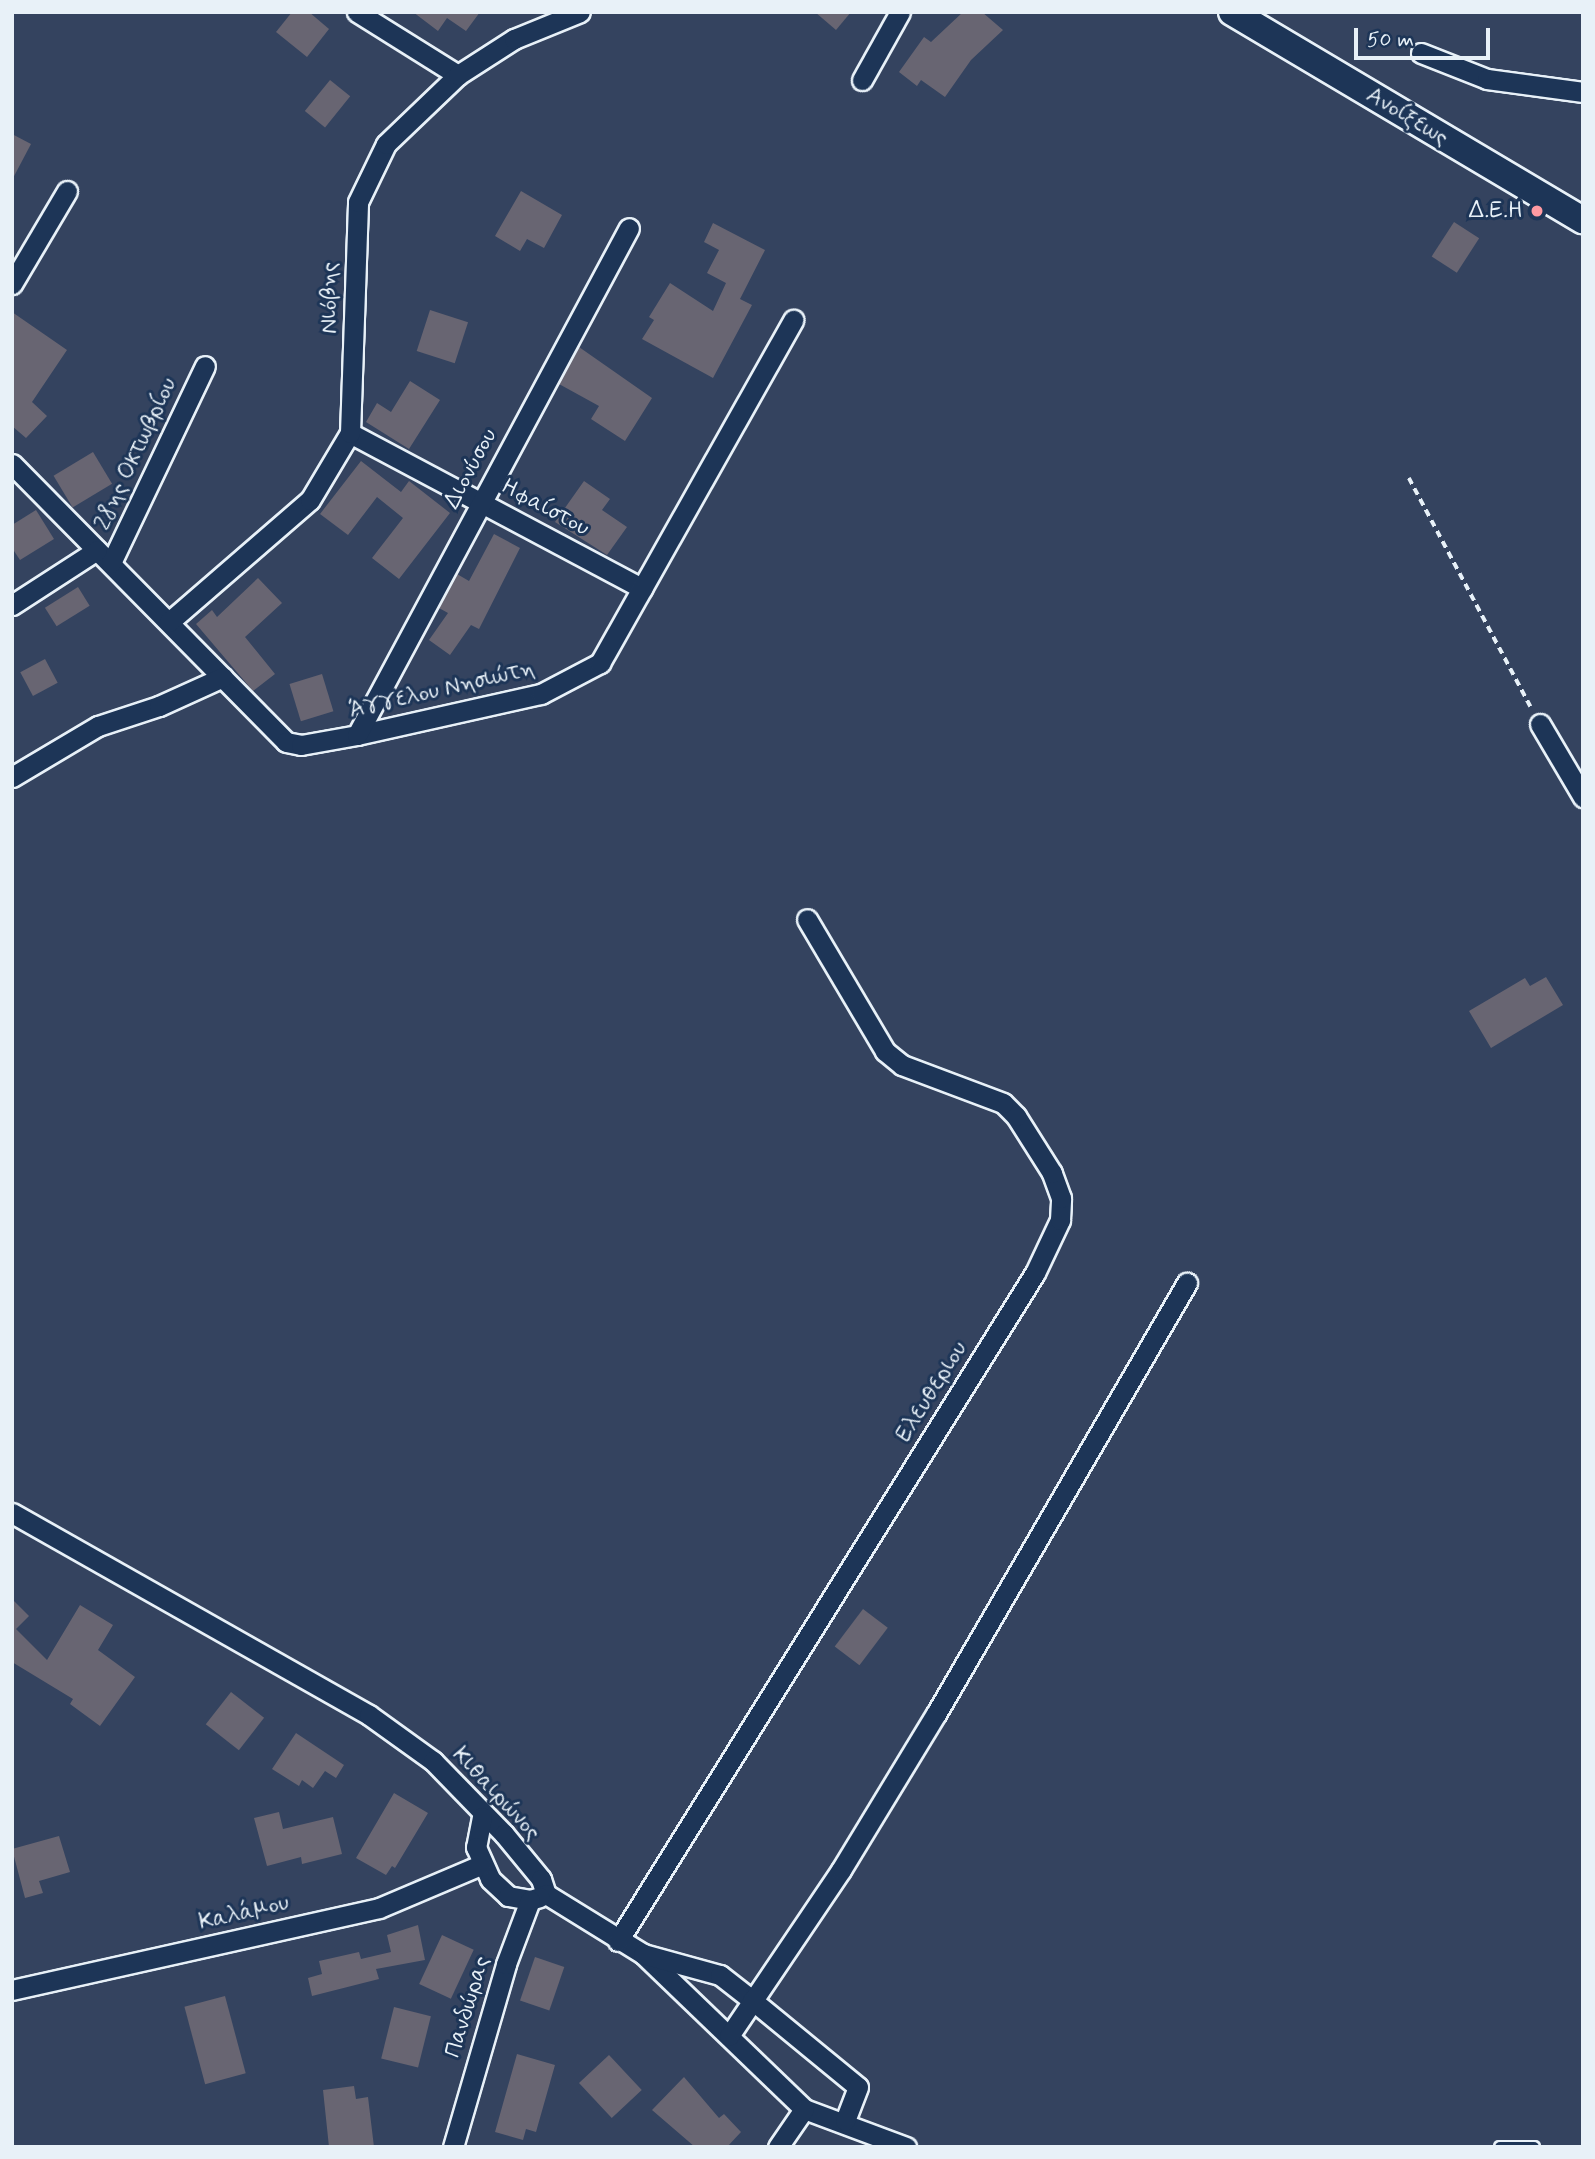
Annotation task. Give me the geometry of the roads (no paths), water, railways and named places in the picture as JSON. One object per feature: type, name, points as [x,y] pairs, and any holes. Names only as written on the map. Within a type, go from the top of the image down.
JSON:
[{"type":"street","points":[[357,12],[458,75]]},
{"type":"street","name":"Νιόβης","points":[[169,622],[310,500],[350,433],[358,202],[386,144],[458,75],[514,39],[580,12]]},
{"type":"street","points":[[862,80],[900,12]]},
{"type":"street","name":"Ανοίξεως","points":[[1232,12],[1583,220]]},
{"type":"street","points":[[1421,53],[1488,79],[1583,92]]},
{"type":"street","points":[[12,284],[67,191]]},
{"type":"street","name":"Διονύσου","points":[[357,735],[629,228]]},
{"type":"street","name":"Άγγελου Νησιώτη","points":[[12,464],[286,742],[301,745],[357,735],[541,694],[580,677],[600,663],[793,320]]},
{"type":"street","name":"28ης Οκτωβρίου","points":[[104,557],[205,366]]},
{"type":"street","name":"Ηφαίστου","points":[[350,433],[642,588]]},
{"type":"street","points":[[12,606],[104,557]]},
{"type":"street","points":[[12,777],[98,726],[159,706],[223,677]]},
{"type":"street","points":[[1540,724],[1583,796]]},
{"type":"street","name":"Ελευθεριου","points":[[618,1941],[1028,1284],[1060,1220],[1061,1198],[1052,1173],[1016,1116],[1003,1103],[902,1065],[884,1051],[807,919]]},
{"type":"street","points":[[729,2036],[841,1870],[936,1714],[1187,1283]]},
{"type":"street","name":"Κιθαιρώνος","points":[[12,1513],[369,1715],[433,1761],[482,1817],[489,1820],[535,1872],[538,1897],[643,1954],[804,2109],[845,2122],[906,2147]]},
{"type":"street","points":[[482,1817],[476,1847],[481,1866],[508,1896],[538,1897]]},
{"type":"street","name":"Καλάμου","points":[[12,1990],[379,1908],[481,1866]]},
{"type":"street","name":"Πανδώρας","points":[[453,2147],[506,1965],[538,1897]]},
{"type":"street","points":[[643,1954],[720,1975],[858,2088],[845,2122]]},
{"type":"street","points":[[778,2147],[804,2109]]},
{"type":"lane","points":[[1500,2147],[1534,2147]]},
{"type":"place","name":"Δ.Ε.Η","points":[[1537,211]]}]
